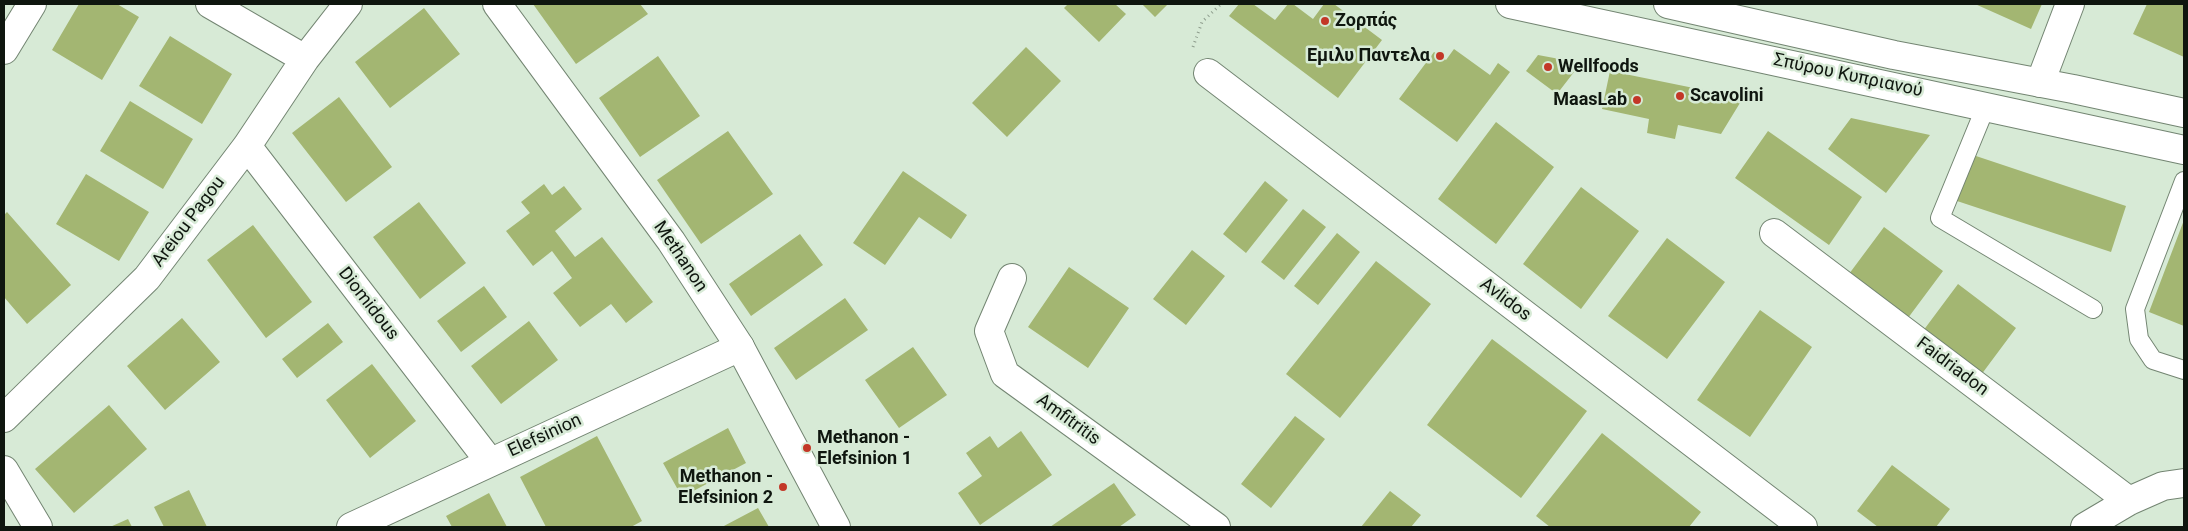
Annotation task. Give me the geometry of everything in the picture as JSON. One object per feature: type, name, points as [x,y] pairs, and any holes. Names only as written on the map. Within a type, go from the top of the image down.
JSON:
[{"type":"street","points":[[4,50],[32,4]]},
{"type":"street","points":[[210,4],[305,59]]},
{"type":"street","name":"Areiou Pagou","points":[[4,418],[147,278],[247,146],[305,59],[348,4]]},
{"type":"street","name":"Methanon","points":[[497,4],[671,241],[740,347],[836,527]]},
{"type":"street","name":"Σπύρου Κυπριανού","points":[[1510,4],[2184,150]]},
{"type":"street","name":"Σπύρου Κυπριανού","points":[[1668,4],[1894,54],[2184,113]]},
{"type":"street","points":[[2040,83],[2070,4]]},
{"type":"street","name":"Avlidos","points":[[1208,73],[1803,527]]},
{"type":"street","name":"Diomidous","points":[[247,146],[490,462]]},
{"type":"street","name":"Faidriadon","points":[[1774,233],[2129,501]]},
{"type":"street","name":"Amfitritis","points":[[1012,278],[988,332],[1005,374],[1216,527]]},
{"type":"street","name":"Elefsinion","points":[[352,527],[740,347]]},
{"type":"street","points":[[4,470],[38,527]]},
{"type":"street","points":[[2085,527],[2129,501],[2163,486],[2184,483]]},
{"type":"lane","points":[[1986,106],[1940,218],[2093,310]]},
{"type":"lane","points":[[2184,182],[2135,309],[2139,339],[2153,360],[2184,370]]},
{"type":"path","points":[[1208,73],[1189,58],[1202,22],[1221,4]]},
{"type":"building","points":[[79,4],[117,4],[139,17],[102,80],[52,50]]},
{"type":"building","points":[[533,4],[640,4],[648,14],[576,64]]},
{"type":"building","points":[[1068,4],[1115,4],[1126,14],[1099,42],[1064,8]]},
{"type":"building","points":[[1142,4],[1168,4],[1155,17]]},
{"type":"building","points":[[1239,4],[1253,4],[1275,20],[1288,4],[1293,4],[1313,19],[1324,4],[1334,4],[1382,40],[1338,98],[1229,16]]},
{"type":"building","points":[[1975,4],[2042,4],[2031,29]]},
{"type":"building","points":[[2147,4],[2184,4],[2184,57],[2133,34]]},
{"type":"building","points":[[424,8],[460,54],[390,108],[355,62]]},
{"type":"building","points":[[170,36],[232,74],[202,124],[139,86]]},
{"type":"building","points":[[1026,47],[1061,81],[1007,137],[972,103]]},
{"type":"building","points":[[1454,49],[1490,75],[1498,63],[1510,72],[1457,142],[1399,99],[1434,52],[1446,60]]},
{"type":"building","points":[[1538,55],[1581,63],[1557,94],[1526,71]]},
{"type":"building","points":[[658,56],[700,116],[640,157],[599,98]]},
{"type":"building","points":[[1610,71],[1743,98],[1721,134],[1678,125],[1675,139],[1647,133],[1649,119],[1602,109]]},
{"type":"building","points":[[339,97],[392,167],[346,202],[292,133]]},
{"type":"building","points":[[130,101],[193,139],[163,189],[100,151]]},
{"type":"building","points":[[1851,118],[1930,135],[1886,193],[1828,149]]},
{"type":"building","points":[[1496,122],[1554,167],[1496,244],[1438,199]]},
{"type":"building","points":[[728,131],[773,194],[701,244],[657,180]]},
{"type":"building","points":[[1768,131],[1862,197],[1829,245],[1735,178]]},
{"type":"building","points":[[1970,154],[2126,206],[2111,252],[1954,200]]},
{"type":"building","points":[[903,171],[967,215],[951,239],[919,217],[885,265],[853,243]]},
{"type":"building","points":[[86,174],[149,212],[119,261],[56,224]]},
{"type":"building","points":[[1265,181],[1288,200],[1246,253],[1223,234]]},
{"type":"building","points":[[544,184],[552,195],[564,186],[582,209],[555,231],[575,257],[602,237],[653,302],[626,323],[611,304],[580,327],[553,293],[572,278],[552,251],[533,266],[506,231],[530,213],[521,202]]},
{"type":"building","points":[[1581,187],[1639,231],[1581,309],[1523,264]]},
{"type":"building","points":[[419,202],[466,263],[420,299],[373,237]]},
{"type":"building","points":[[1303,209],[1326,227],[1284,280],[1261,262]]},
{"type":"building","points":[[7,212],[71,285],[27,324],[4,297],[4,215]]},
{"type":"building","points":[[2184,220],[2184,326],[2149,312]]},
{"type":"building","points":[[253,225],[312,302],[266,338],[207,260]]},
{"type":"building","points":[[1884,227],[1943,271],[1908,318],[1849,274]]},
{"type":"building","points":[[1337,233],[1360,252],[1318,305],[1294,286]]},
{"type":"building","points":[[800,234],[823,265],[751,316],[729,284]]},
{"type":"building","points":[[1667,238],[1725,282],[1667,359],[1608,316]]},
{"type":"building","points":[[1192,250],[1225,276],[1186,325],[1153,299]]},
{"type":"building","points":[[1376,261],[1431,304],[1340,418],[1286,374]]},
{"type":"building","points":[[1069,267],[1129,308],[1088,368],[1028,327]]},
{"type":"building","points":[[1958,284],[2016,328],[1981,375],[1923,331]]},
{"type":"building","points":[[484,286],[507,317],[461,352],[437,321]]},
{"type":"building","points":[[845,298],[868,330],[796,380],[774,348]]},
{"type":"building","points":[[1760,310],[1812,347],[1750,437],[1697,400]]},
{"type":"building","points":[[182,318],[220,362],[165,410],[127,366]]},
{"type":"building","points":[[529,321],[558,360],[501,404],[471,366]]},
{"type":"building","points":[[328,323],[343,342],[297,378],[282,359]]},
{"type":"building","points":[[1492,339],[1587,411],[1521,498],[1427,425]]},
{"type":"building","points":[[913,347],[947,395],[899,428],[865,380]]},
{"type":"building","points":[[372,364],[416,421],[370,458],[326,400]]},
{"type":"building","points":[[109,405],[147,449],[74,513],[35,469]]},
{"type":"building","points":[[1295,416],[1325,439],[1271,508],[1241,484]]},
{"type":"building","points":[[728,428],[746,463],[682,497],[663,463]]},
{"type":"building","points":[[1021,431],[1052,475],[980,525],[958,493],[982,476],[966,453],[990,436],[998,448]]},
{"type":"building","points":[[1602,433],[1701,512],[1689,527],[1550,527],[1536,516]]},
{"type":"building","points":[[597,436],[642,521],[631,527],[546,527],[520,477]]},
{"type":"building","points":[[1892,465],[1950,509],[1936,527],[1878,527],[1857,511]]},
{"type":"building","points":[[1114,483],[1136,515],[1119,527],[1050,527]]},
{"type":"building","points":[[189,490],[207,527],[164,527],[154,507]]},
{"type":"building","points":[[1390,491],[1421,515],[1411,527],[1361,527]]},
{"type":"building","points":[[489,493],[507,527],[452,527],[446,516]]},
{"type":"building","points":[[758,508],[769,527],[722,527]]},
{"type":"building","points":[[128,519],[132,527],[110,527]]},
{"type":"place","name":"Ζορπάς","points":[[1325,21]]},
{"type":"place","name":"Εμιλυ Παντελα","points":[[1440,56]]},
{"type":"place","name":"Wellfoods","points":[[1548,67]]},
{"type":"place","name":"Scavolini","points":[[1680,96]]},
{"type":"place","name":"MaasLab","points":[[1637,100]]},
{"type":"place","name":"Methanon - Elefsinion 1","points":[[807,448]]},
{"type":"place","name":"Methanon - Elefsinion 2","points":[[783,487]]}]
